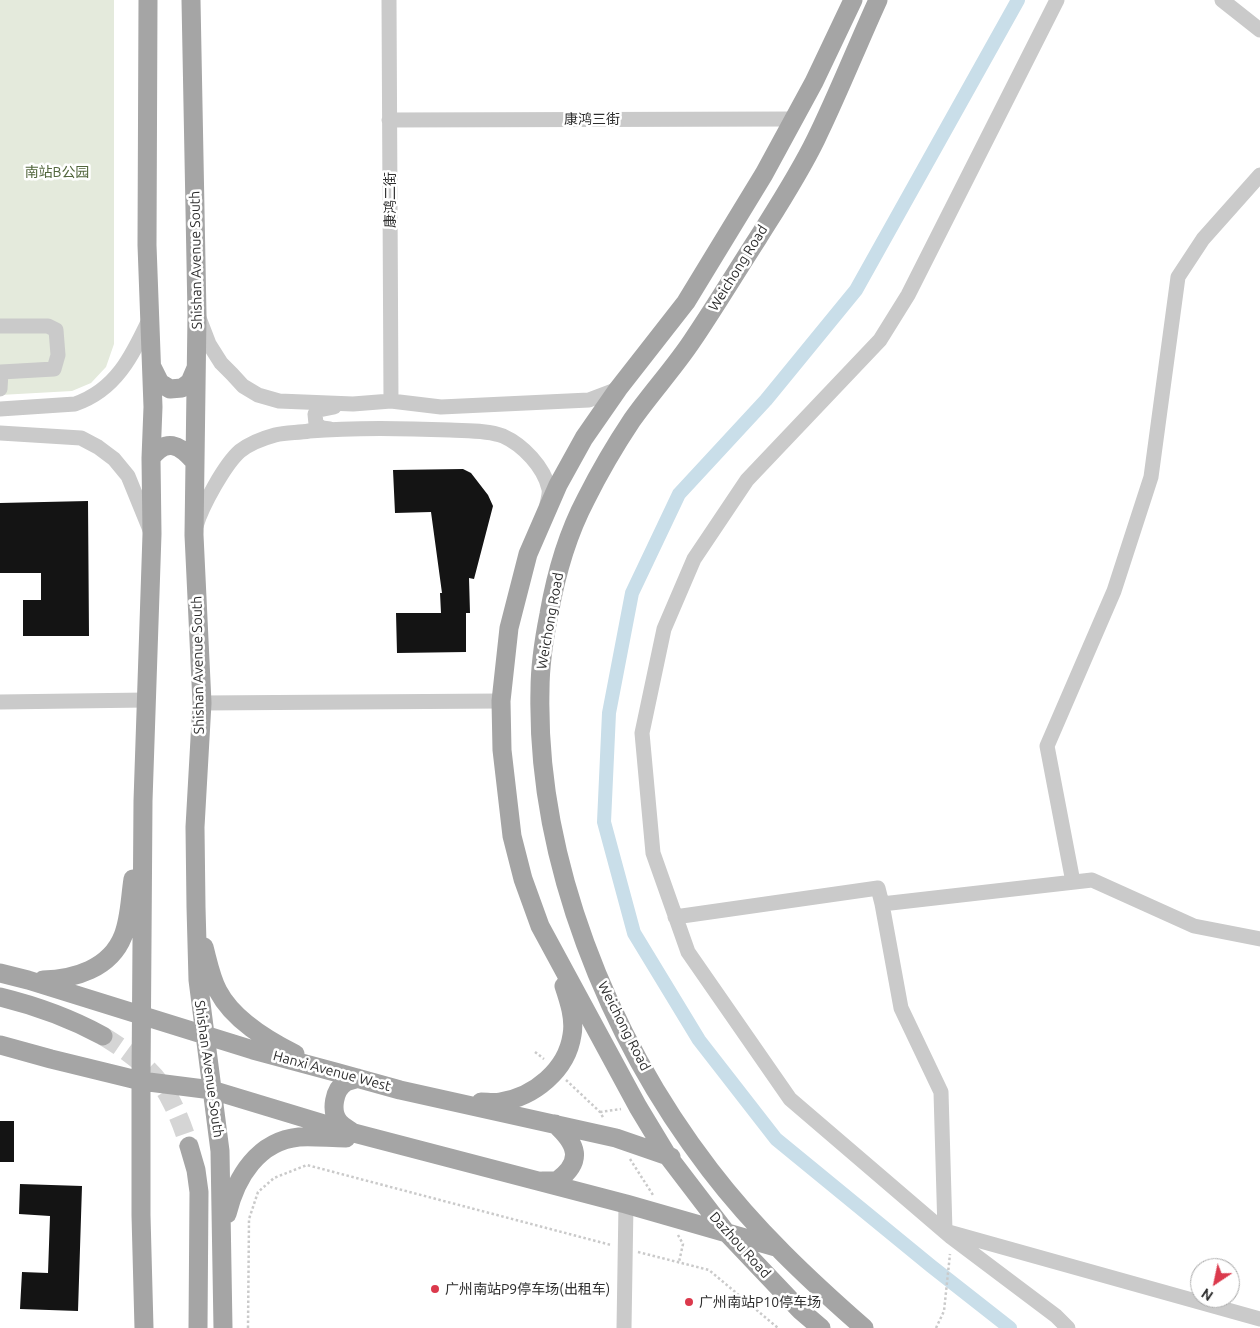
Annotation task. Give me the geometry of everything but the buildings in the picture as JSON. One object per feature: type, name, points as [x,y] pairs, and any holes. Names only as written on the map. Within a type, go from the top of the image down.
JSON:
[{"type":"main road","points":[[144,1328],[141,1205],[143,801],[152,534],[152,407],[148,245],[148,0]]},
{"type":"main road","name":"Shishan Avenue South","points":[[191,0],[197,315],[194,535],[202,703],[195,827],[196,908],[198,980],[220,1151],[223,1328]]},
{"type":"main road","name":"Weichong Road","points":[[667,1156],[638,1107],[540,926],[523,879],[512,836],[502,750],[501,701],[510,628],[528,554],[547,507],[584,438],[618,389],[686,302],[764,174],[814,82],[853,0]]},
{"type":"main road","name":"Weichong Road","points":[[710,1170],[664,1102],[636,1054],[611,1006],[575,919],[545,791],[541,740],[540,688],[545,638],[554,582],[567,540],[585,499],[622,436],[690,343],[790,187],[815,140],[878,0]]},
{"type":"main road","points":[[151,366],[160,383],[170,389],[182,388],[190,382],[196,368]]},
{"type":"main road","points":[[151,458],[157,449],[165,446],[176,446],[184,450],[194,461]]},
{"type":"main road","points":[[28,980],[56,980],[87,972],[114,951],[122,938],[127,921],[143,801]]},
{"type":"main road","points":[[196,908],[200,933],[213,978],[226,1004],[245,1022],[272,1041],[311,1062],[335,1072]]},
{"type":"main road","points":[[400,1090],[473,1102],[500,1102],[517,1097],[546,1082],[568,1050],[572,1034],[570,1003],[540,926]]},
{"type":"main road","name":"Hanxi Avenue West","points":[[0,973],[335,1072],[400,1090],[616,1138],[710,1170]]},
{"type":"main road","points":[[0,997],[54,1012],[103,1036]]},
{"type":"main road","points":[[589,1015],[604,1025],[610,1021],[612,1016],[611,1006]]},
{"type":"main road","points":[[2,1046],[141,1081],[212,1090],[354,1133],[626,1204],[725,1231],[776,1248]]},
{"type":"main road","points":[[354,1133],[339,1124],[334,1108],[336,1095],[341,1087],[347,1082],[358,1078]]},
{"type":"main road","points":[[541,1181],[557,1181],[571,1168],[575,1158],[574,1147],[566,1134],[555,1124]]},
{"type":"main road","points":[[222,1252],[232,1194],[247,1167],[258,1155],[282,1142],[297,1138],[378,1138]]},
{"type":"main road","points":[[189,1146],[196,1170],[199,1192],[198,1328]]},
{"type":"main road","name":"Dazhou Road","points":[[667,1156],[725,1231],[800,1310],[821,1328]]},
{"type":"main road","name":"Dazhou Road","points":[[710,1170],[776,1248],[864,1328]]},
{"type":"street","name":"康鸿二街","points":[[389,0],[391,401]]},
{"type":"street","points":[[1057,0],[908,296],[880,340],[748,480],[694,559],[664,629],[642,733],[653,853],[688,952],[790,1099],[944,1231],[1056,1316],[1068,1328]]},
{"type":"street","points":[[1222,0],[1260,30]]},
{"type":"street","name":"康鸿三街","points":[[389,120],[794,119]]},
{"type":"street","points":[[1073,882],[1047,746],[1114,592],[1151,477],[1178,277],[1203,239],[1260,175]]},
{"type":"street","points":[[197,315],[221,363],[243,386],[258,395],[279,401],[353,404]]},
{"type":"street","points":[[0,409],[19,406],[75,404],[87,400],[107,387],[125,366],[150,319]]},
{"type":"street","points":[[0,326],[48,326],[56,330],[58,355],[54,369],[1,372],[0,389]]},
{"type":"street","points":[[547,507],[549,491],[544,476],[518,444],[501,436],[485,432],[322,428],[316,424],[315,414],[319,410],[328,408],[391,401],[441,407],[589,400],[618,389]]},
{"type":"street","points":[[4,433],[24,425],[26,414],[19,406]]},
{"type":"street","points":[[410,429],[430,423],[441,423],[448,419],[450,414],[441,407]]},
{"type":"street","points":[[194,535],[198,519],[209,496],[218,480],[240,451],[260,440],[276,435],[335,429]]},
{"type":"street","points":[[4,433],[81,438],[98,447],[114,459],[128,476],[152,534]]},
{"type":"street","points":[[0,702],[146,700]]},
{"type":"street","points":[[202,703],[501,701]]},
{"type":"street","points":[[882,904],[1092,880],[1194,926],[1260,939]]},
{"type":"street","points":[[675,917],[878,888],[901,1008],[941,1092],[944,1231]]},
{"type":"street","points":[[624,1328],[626,1204]]},
{"type":"street","points":[[944,1231],[1260,1319]]},
{"type":"path","points":[[248,1328],[249,1220],[258,1192],[274,1178],[308,1164],[709,1270],[778,1328]]},
{"type":"path","points":[[936,1328],[944,1312],[950,1250]]},
{"type":"green space","name":"南站B公园","points":[[0,0],[114,0],[114,344],[106,367],[91,383],[72,391],[0,395]]},
{"type":"waterway","points":[[1010,1328],[776,1139],[699,1040],[634,933],[604,822],[609,713],[632,593],[679,494],[766,400],[856,290],[1018,0]]},
{"type":"tunnel","points":[[103,1036],[150,1071],[164,1089],[173,1105],[189,1146]]},
{"type":"place","name":"广州南站P9停车场(出租车)","points":[[435,1289]]},
{"type":"place","name":"广州南站P10停车场","points":[[689,1302]]}]
